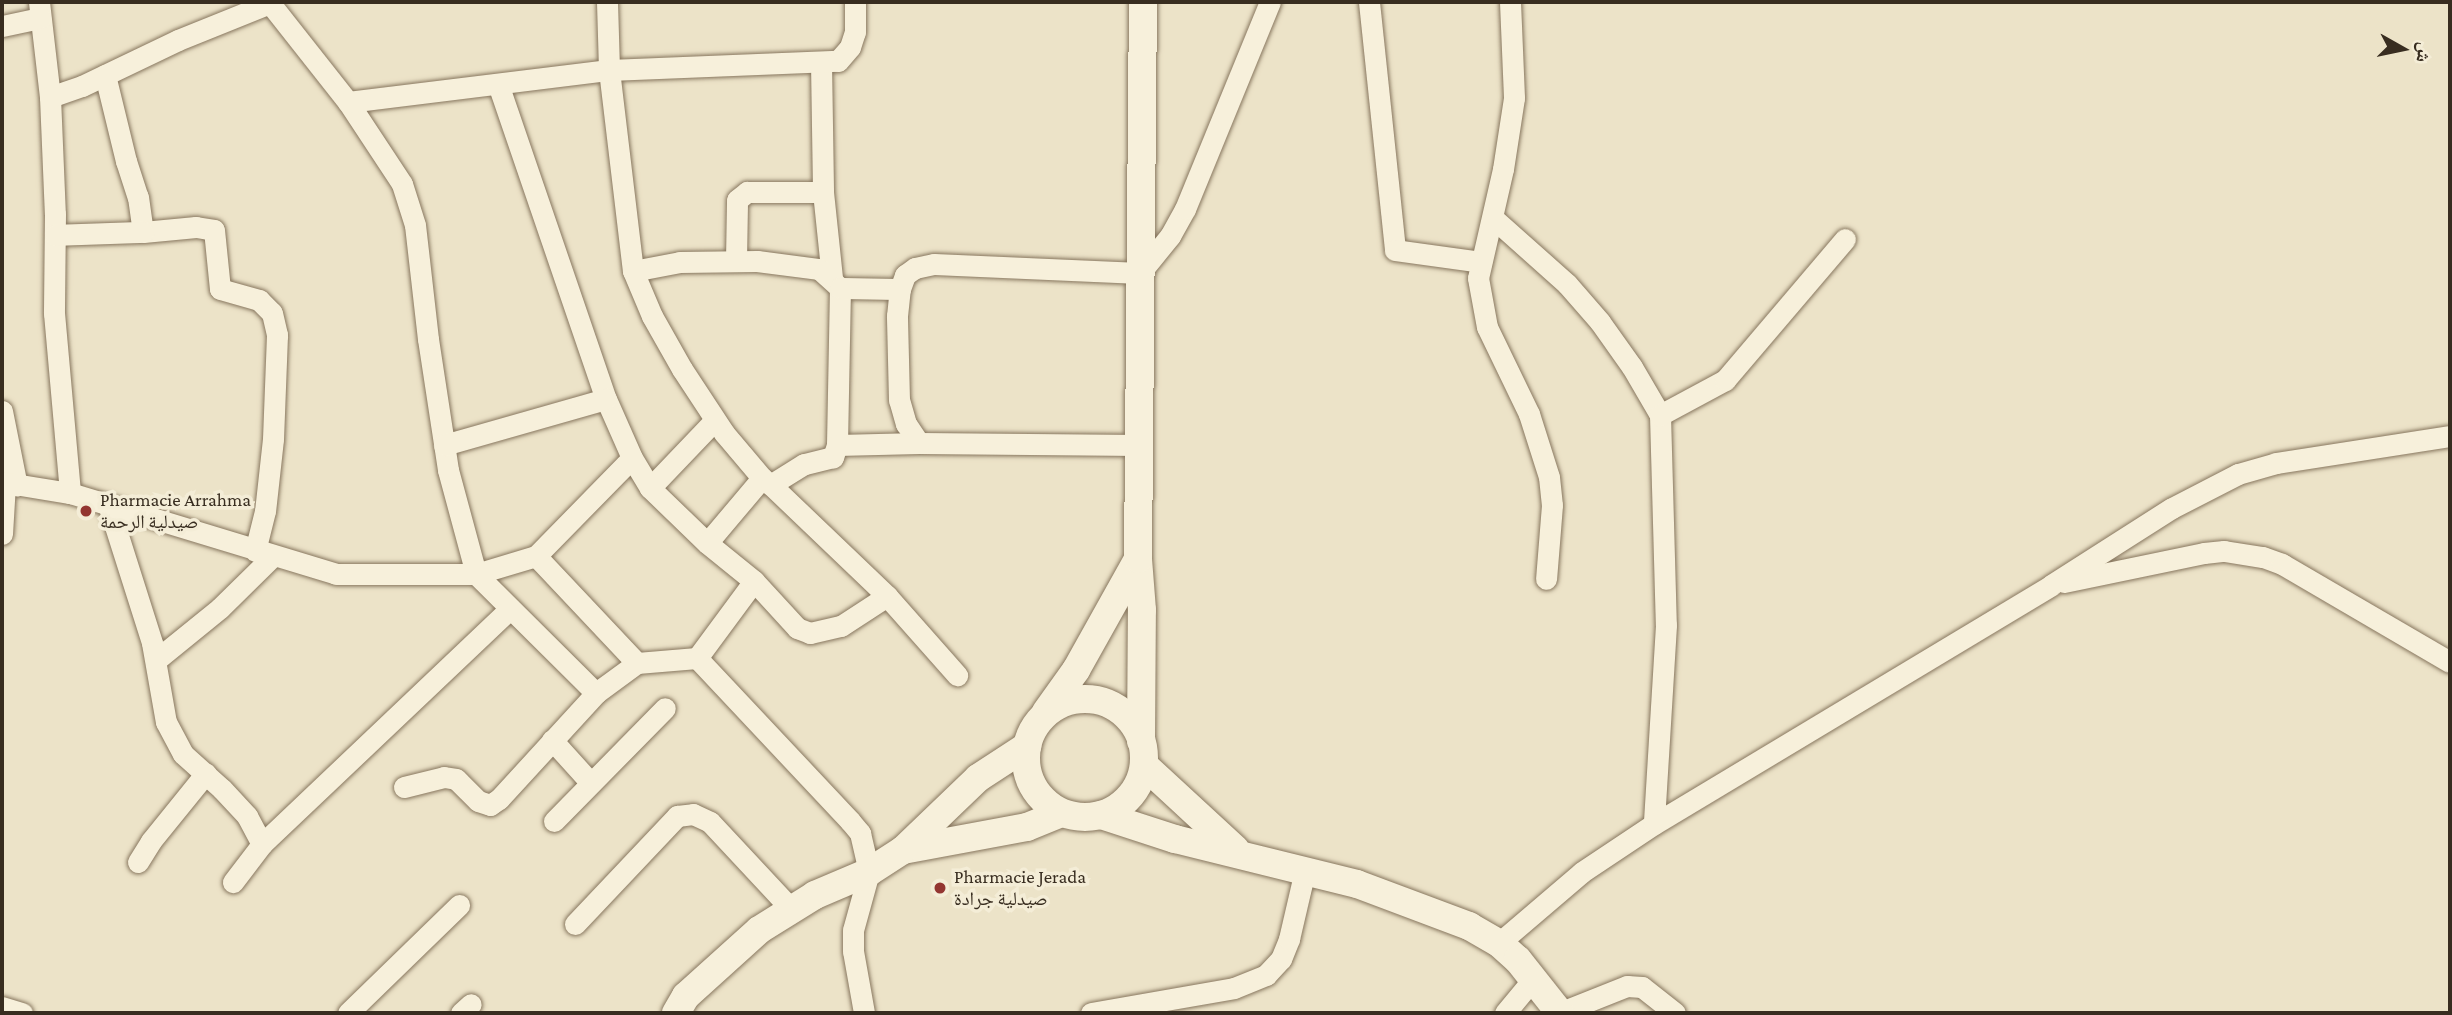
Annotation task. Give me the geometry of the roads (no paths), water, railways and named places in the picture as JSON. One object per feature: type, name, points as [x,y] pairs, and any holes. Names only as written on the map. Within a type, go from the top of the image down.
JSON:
[{"type":"main road","points":[[1138,559],[1076,670],[1041,719],[1027,746],[1026,766],[1032,785],[1044,802],[1061,813],[1081,818],[1101,815],[1117,808],[1130,797],[1139,782],[1142,753],[1142,610],[1138,559],[1143,2]]},
{"type":"main road","points":[[1041,719],[1055,708],[1071,701],[1089,699],[1106,703],[1122,712],[1134,725],[1142,753],[1208,827],[1240,853]]},
{"type":"main road","points":[[676,1013],[686,996],[759,930],[815,895],[869,872],[903,850],[978,778],[1027,746]]},
{"type":"main road","points":[[903,850],[1027,828],[1061,813]]},
{"type":"main road","points":[[1101,815],[1175,839],[1305,870],[1422,906],[1469,926],[1499,943],[1534,978],[1560,1013]]},
{"type":"street","points":[[50,97],[82,86],[270,2],[348,102],[402,184],[415,225],[444,445],[476,573],[596,693]]},
{"type":"street","points":[[607,2],[609,69],[633,271],[652,316],[715,420],[766,481],[887,596],[957,674]]},
{"type":"street","points":[[348,102],[609,69],[838,61],[850,47],[855,32],[855,2]]},
{"type":"street","points":[[919,443],[906,424],[899,400],[897,316],[900,289],[905,275],[915,268],[934,264],[1140,273],[1170,236],[1185,209],[1270,2]]},
{"type":"street","points":[[1369,2],[1395,250],[1481,262]]},
{"type":"street","points":[[1510,2],[1514,98],[1493,218],[1478,278],[1487,327],[1529,414],[1549,477],[1552,505],[1546,579]]},
{"type":"street","points":[[2,26],[40,10],[50,97],[55,235],[54,313],[70,493]]},
{"type":"street","points":[[707,543],[766,481],[804,464],[834,457],[837,445],[836,283],[823,192],[821,62]]},
{"type":"street","points":[[105,75],[126,161],[138,197],[143,232]]},
{"type":"street","points":[[498,84],[606,399],[632,458],[650,488],[707,543],[754,581],[797,628],[810,633],[841,626],[887,596]]},
{"type":"street","points":[[736,260],[737,200],[747,192],[823,192]]},
{"type":"street","points":[[1493,218],[1567,284],[1600,322],[1632,367],[1660,415],[1666,625],[1654,824]]},
{"type":"street","points":[[55,235],[196,227],[214,230],[218,243],[220,289],[259,300],[271,313],[277,335],[273,439],[265,511],[264,553],[220,608],[156,660]]},
{"type":"street","points":[[1660,415],[1725,380],[1845,239]]},
{"type":"street","points":[[633,271],[680,262],[736,260],[819,269],[836,283],[900,289]]},
{"type":"street","points":[[444,445],[606,399]]},
{"type":"street","points":[[2,411],[8,484],[2,534]]},
{"type":"street","points":[[650,488],[715,420]]},
{"type":"street","points":[[1499,943],[1582,872],[1654,824],[2051,585],[2172,508],[2238,474],[2276,463],[2450,436]]},
{"type":"street","points":[[837,445],[1139,445]]},
{"type":"street","points":[[8,484],[70,493],[336,574],[476,573],[536,556],[632,458]]},
{"type":"street","points":[[108,504],[156,660],[166,722],[183,754],[247,816],[262,844]]},
{"type":"street","points":[[2051,585],[2204,553],[2224,551],[2256,555],[2282,564],[2450,662]]},
{"type":"street","points":[[536,556],[637,663]]},
{"type":"street","points":[[404,787],[444,777],[456,779],[478,801],[490,805],[499,799],[596,693],[637,663],[697,658],[754,581]]},
{"type":"street","points":[[233,882],[262,844],[510,609]]},
{"type":"street","points":[[697,658],[860,834],[869,872],[853,930],[853,951],[864,1013]]},
{"type":"street","points":[[554,821],[665,708]]},
{"type":"street","points":[[552,740],[590,782]]},
{"type":"street","points":[[138,862],[151,841],[206,774]]},
{"type":"street","points":[[575,924],[677,816],[693,814],[709,822],[791,909]]},
{"type":"street","points":[[1091,1013],[1234,988],[1266,975],[1281,959],[1289,939],[1305,870]]},
{"type":"street","points":[[348,1013],[459,905]]},
{"type":"street","points":[[1504,1013],[1534,978]]},
{"type":"street","points":[[1560,1013],[1627,986],[1642,988],[1675,1013]]},
{"type":"street","points":[[2,1007],[22,1013]]},
{"type":"place","name":"Pharmacie Arrahma صيدلية الرحمة","points":[[86,511]]},
{"type":"place","name":"Pharmacie Jerada صيدلية جرادة","points":[[940,888]]}]
